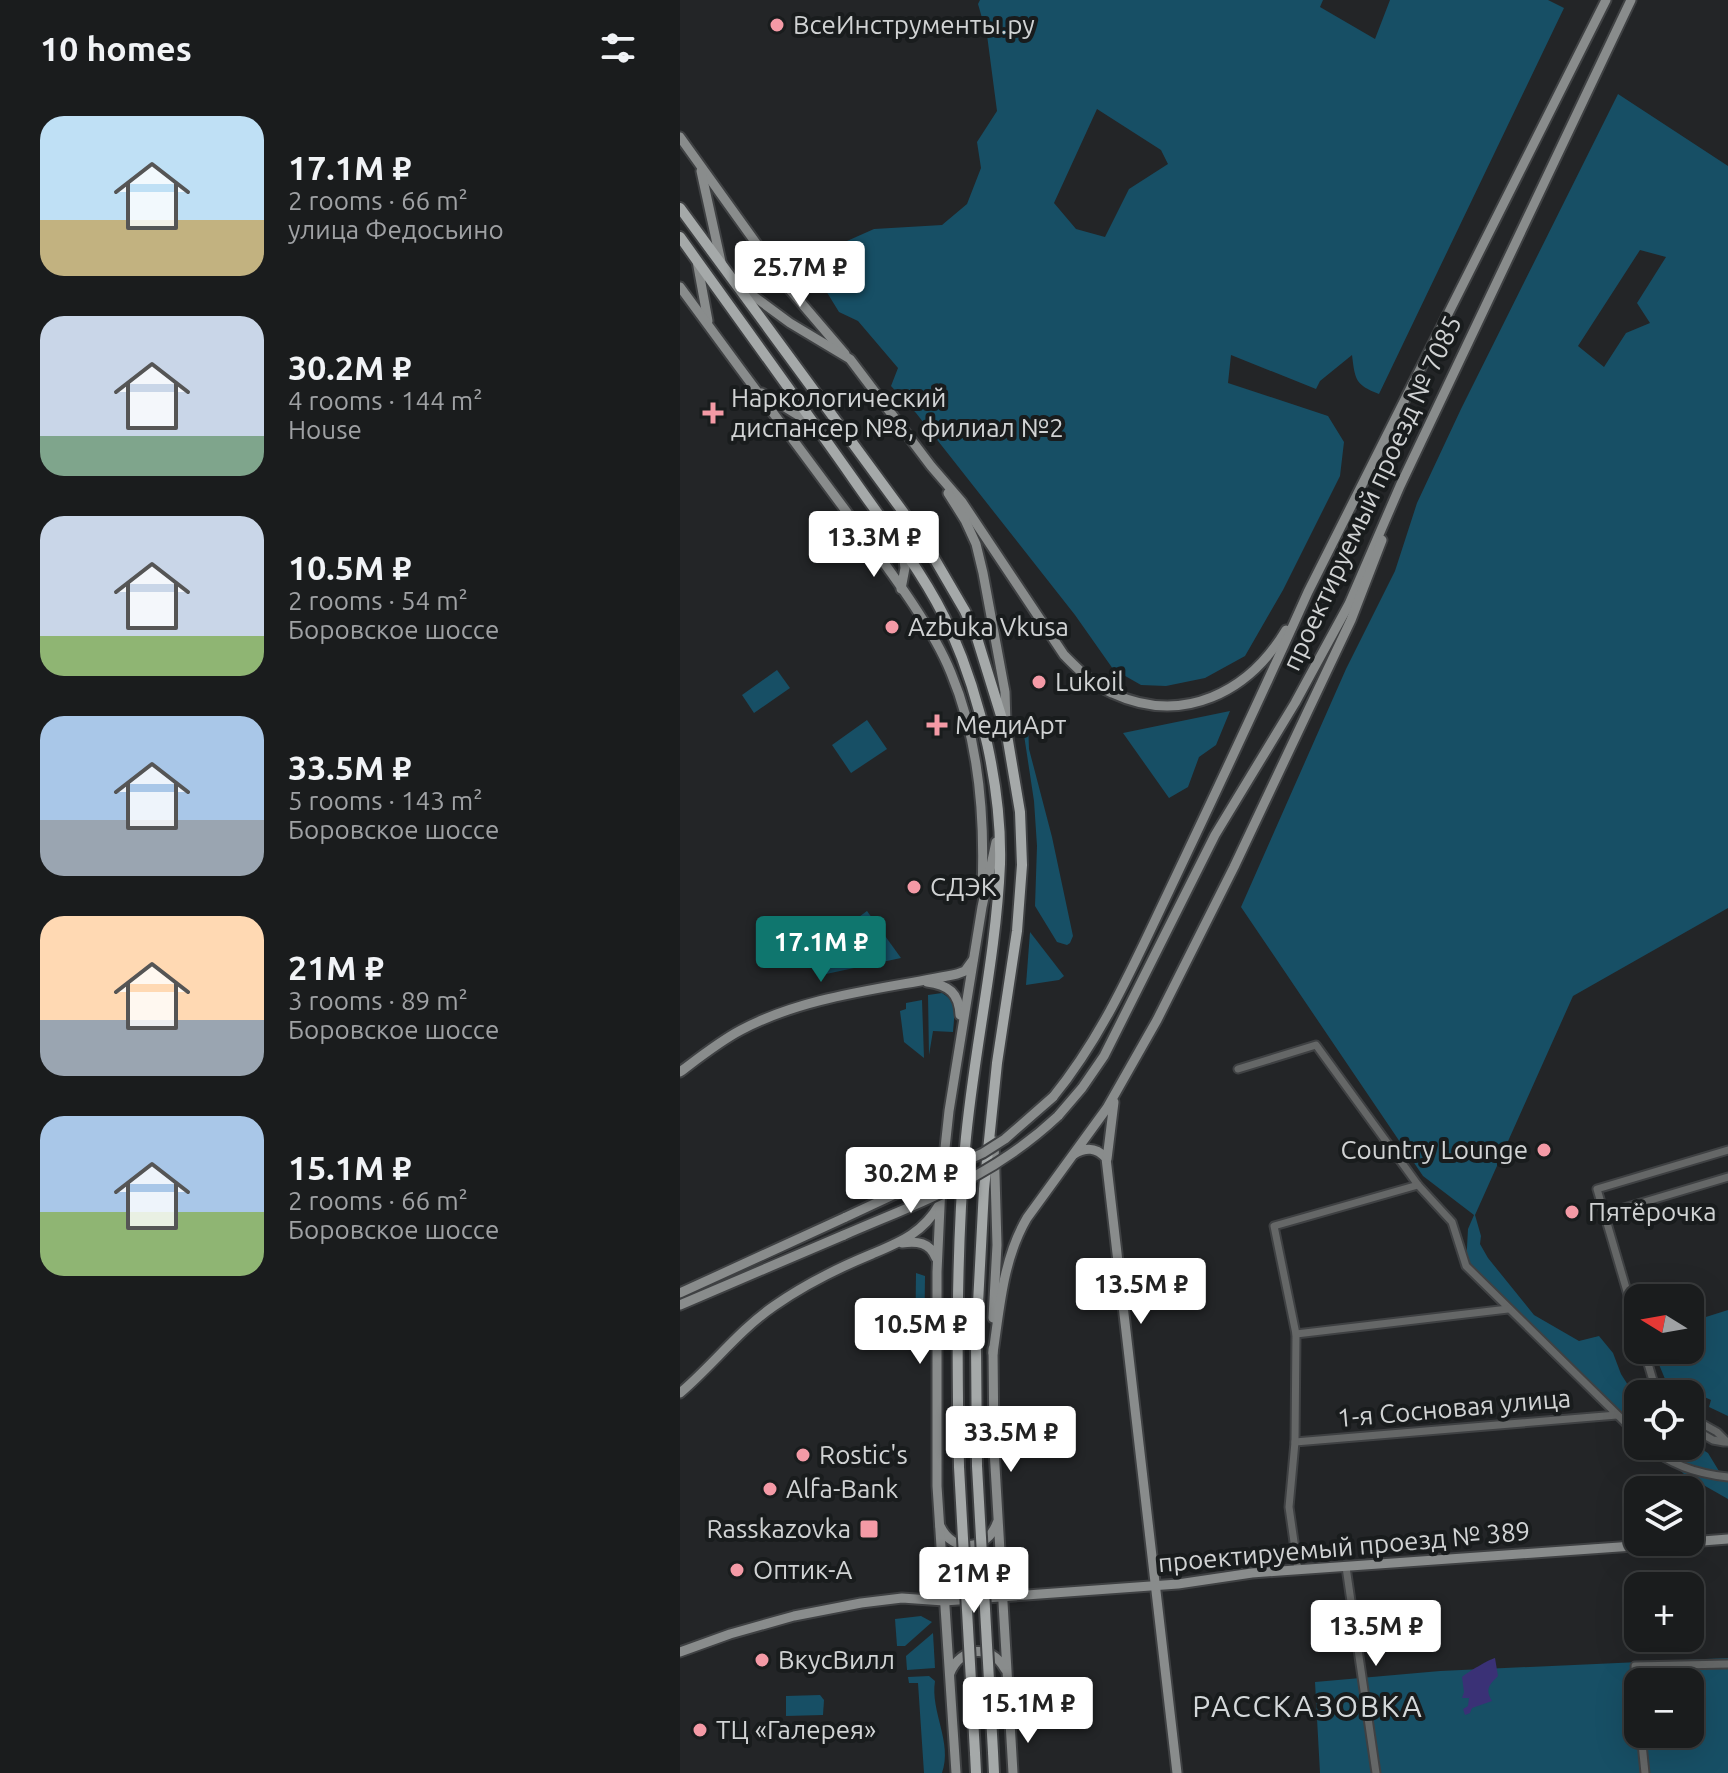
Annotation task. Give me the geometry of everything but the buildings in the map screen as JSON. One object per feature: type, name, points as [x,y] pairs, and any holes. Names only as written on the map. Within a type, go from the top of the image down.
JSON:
[{"type":"main road","name":"проектируемый проезд № 7085","points":[[680,1293],[983,1153],[1005,1139],[1053,1097],[1077,1068],[1120,991],[1308,592],[1606,0]]},
{"type":"main road","name":"проектируемый проезд № 7085","points":[[680,1305],[940,1198],[1007,1159],[1033,1139],[1082,1088],[1104,1056],[1215,835],[1349,604],[1400,486],[1631,0]]},
{"type":"main road","points":[[680,137],[786,285],[850,359],[962,502],[1064,655],[1097,684],[1134,702],[1161,706],[1188,704],[1214,697],[1234,687],[1256,670],[1274,649],[1308,592]]},
{"type":"main road","points":[[700,164],[721,265]]},
{"type":"main road","points":[[680,208],[923,539],[972,627],[1007,735]]},
{"type":"main road","points":[[680,237],[902,548],[940,609],[959,652],[985,739],[998,815],[1000,861],[962,1187],[958,1295],[959,1467],[976,1773]]},
{"type":"main road","points":[[697,261],[710,327]]},
{"type":"main road","points":[[734,282],[781,317],[850,359]]},
{"type":"main road","points":[[680,287],[901,589],[946,661],[969,729],[978,777],[983,834],[982,907],[961,1030],[940,1198],[937,1262],[939,1519],[956,1773]]},
{"type":"main road","points":[[753,386],[817,428]]},
{"type":"main road","points":[[931,466],[965,520],[976,544],[1005,692],[1007,735],[1020,812],[1022,865],[1017,931],[997,1063],[977,1283],[977,1466],[994,1773]]},
{"type":"main road","points":[[993,1353],[1008,1260],[1016,1237],[1121,1086],[1157,1020],[1234,867],[1351,620],[1375,562],[1400,486]]},
{"type":"main road","points":[[901,589],[905,568],[902,548]]},
{"type":"main road","points":[[982,907],[993,863],[998,815]]},
{"type":"main road","points":[[680,1072],[742,1029],[773,1016],[834,997],[965,971],[977,950]]},
{"type":"main road","points":[[920,981],[941,984],[955,993],[960,1006],[961,1030]]},
{"type":"main road","points":[[997,1063],[994,1153],[997,1245],[993,1353],[997,1515],[1013,1773]]},
{"type":"main road","points":[[1121,1086],[1110,1115],[1106,1160],[1177,1773]]},
{"type":"main road","points":[[1074,1154],[1082,1149],[1095,1149],[1106,1160]]},
{"type":"main road","points":[[680,1393],[773,1306],[835,1271],[899,1244],[918,1232],[931,1219],[940,1198]]},
{"type":"main road","points":[[899,1244],[922,1243],[934,1252],[937,1262]]},
{"type":"main road","points":[[939,1519],[942,1531],[950,1540],[967,1546],[979,1544],[989,1537],[997,1515]]},
{"type":"main road","name":"проектируемый проезд № 389","points":[[1704,1541],[1728,1539]]},
{"type":"main road","name":"проектируемый проезд № 389","points":[[680,1652],[761,1624],[861,1603],[902,1598],[944,1601],[1154,1586],[1298,1570],[1624,1547]]},
{"type":"main road","points":[[948,1678],[957,1660],[973,1651],[997,1657],[1006,1672]]},
{"type":"street","points":[[1238,1069],[1316,1045],[1418,1185],[1452,1222],[1466,1266],[1624,1422]]},
{"type":"street","points":[[1625,1284],[1597,1189],[1728,1150]]},
{"type":"street","points":[[1604,1214],[1728,1177]]},
{"type":"street","points":[[1298,1570],[1289,1507],[1295,1442],[1296,1334],[1274,1226],[1418,1185]]},
{"type":"street","points":[[1296,1334],[1508,1309]]},
{"type":"street","name":"1-я Сосновая улица","points":[[1295,1442],[1617,1415]]},
{"type":"street","points":[[1704,1425],[1717,1432],[1727,1443]]},
{"type":"street","points":[[1704,1435],[1727,1443]]},
{"type":"street","points":[[1668,1460],[1680,1467],[1728,1477]]},
{"type":"street","points":[[1346,1567],[1376,1773]]},
{"type":"street","points":[[1635,1668],[1728,1664]]},
{"type":"street","points":[[1642,1748],[1645,1773]]},
{"type":"shaded area","points":[[980,0],[1323,0],[1320,7],[1375,39],[1390,0],[1548,0],[1564,8],[1379,394],[1358,380],[1352,355],[1320,381],[1316,389],[1231,355],[1228,383],[1328,416],[1344,442],[1340,476],[1283,590],[1245,656],[1205,678],[1166,686],[1141,685],[1113,669],[1075,615],[916,413],[891,386],[898,368],[858,321],[839,312],[823,286],[815,265],[820,253],[874,229],[942,225],[967,204],[981,168],[977,142],[997,111],[987,35],[978,4]],"holes":[[[1097,109],[1161,150],[1168,164],[1129,189],[1105,237],[1076,229],[1054,203]]]},
{"type":"shaded area","points":[[1618,94],[1728,166],[1728,908],[1573,996],[1475,1215],[1480,1244],[1488,1258],[1534,1315],[1579,1341],[1599,1336],[1613,1353],[1625,1380],[1624,1418],[1466,1266],[1468,1229],[1474,1215],[1423,1176],[1241,907],[1346,669],[1395,571],[1417,503]],"holes":[[[1640,250],[1666,257],[1637,303],[1650,323],[1626,333],[1604,367],[1578,346]]]},
{"type":"shaded area","points":[[777,670],[790,688],[754,713],[742,695]]},
{"type":"shaded area","points":[[1230,711],[1216,745],[1199,757],[1188,787],[1169,798],[1123,733]]},
{"type":"shaded area","points":[[867,720],[887,749],[851,773],[832,745]]},
{"type":"shaded area","points":[[1028,723],[1029,749],[1073,936],[1067,945],[1057,942],[1035,906],[1037,846],[1024,735]]},
{"type":"shaded area","points":[[867,911],[901,958],[826,974],[813,951]]},
{"type":"shaded area","points":[[1030,932],[1064,976],[1059,980],[1026,985]]},
{"type":"shaded area","points":[[942,993],[953,1005],[953,1032],[933,1031],[929,1055],[928,995]]},
{"type":"shaded area","points":[[922,1000],[924,1058],[904,1042],[900,1011],[906,1009],[906,1003]]},
{"type":"shaded area","points":[[916,1273],[925,1276],[924,1356],[915,1356]]},
{"type":"shaded area","points":[[1728,1310],[1728,1416],[1709,1407],[1711,1400],[1704,1397],[1704,1380],[1667,1380],[1659,1364],[1704,1364],[1704,1318]]},
{"type":"shaded area","points":[[1704,1451],[1722,1476],[1728,1477],[1728,1499],[1704,1485],[1704,1476],[1684,1474],[1670,1460],[1704,1460]]},
{"type":"shaded area","points":[[921,1616],[932,1622],[905,1646],[897,1646],[895,1619]]},
{"type":"shaded area","points":[[933,1633],[935,1668],[907,1670],[906,1656]]},
{"type":"shaded area","points":[[1495,1658],[1498,1676],[1488,1690],[1492,1701],[1472,1708],[1465,1715],[1463,1709],[1468,1706],[1469,1698],[1462,1698],[1462,1677]]},
{"type":"shaded area","points":[[1728,1658],[1728,1773],[1320,1773],[1315,1682],[1440,1671]]},
{"type":"shaded area","points":[[929,1676],[935,1681],[934,1693],[945,1750],[942,1773],[924,1773],[918,1683],[909,1683],[908,1677]]},
{"type":"shaded area","points":[[820,1695],[824,1700],[823,1715],[786,1716],[786,1696]]},
{"type":"place","name":"ВсеИнструменты.ру","points":[[777,25]]},
{"type":"place","name":"Наркологический диспансер №8, филиал №2","points":[[713,413]]},
{"type":"place","name":"Azbuka Vkusa","points":[[892,627]]},
{"type":"place","name":"Lukoil","points":[[1039,682]]},
{"type":"place","name":"МедиАрт","points":[[937,725]]},
{"type":"place","name":"СДЭК","points":[[914,887]]},
{"type":"place","name":"Country Lounge","points":[[1544,1150]]},
{"type":"place","name":"Пятёрочка","points":[[1572,1212]]},
{"type":"place","name":"Rostic's","points":[[803,1455]]},
{"type":"place","name":"Alfa-Bank","points":[[770,1489]]},
{"type":"place","name":"Rasskazovka","points":[[869,1529]]},
{"type":"place","name":"Оптик-А","points":[[737,1570]]},
{"type":"place","name":"ВкусВилл","points":[[762,1660]]},
{"type":"place","name":"ТЦ «Галерея»","points":[[700,1730]]},
{"type":"district","name":"РАССКАЗОВКА","points":[[1308,1707]]}]
